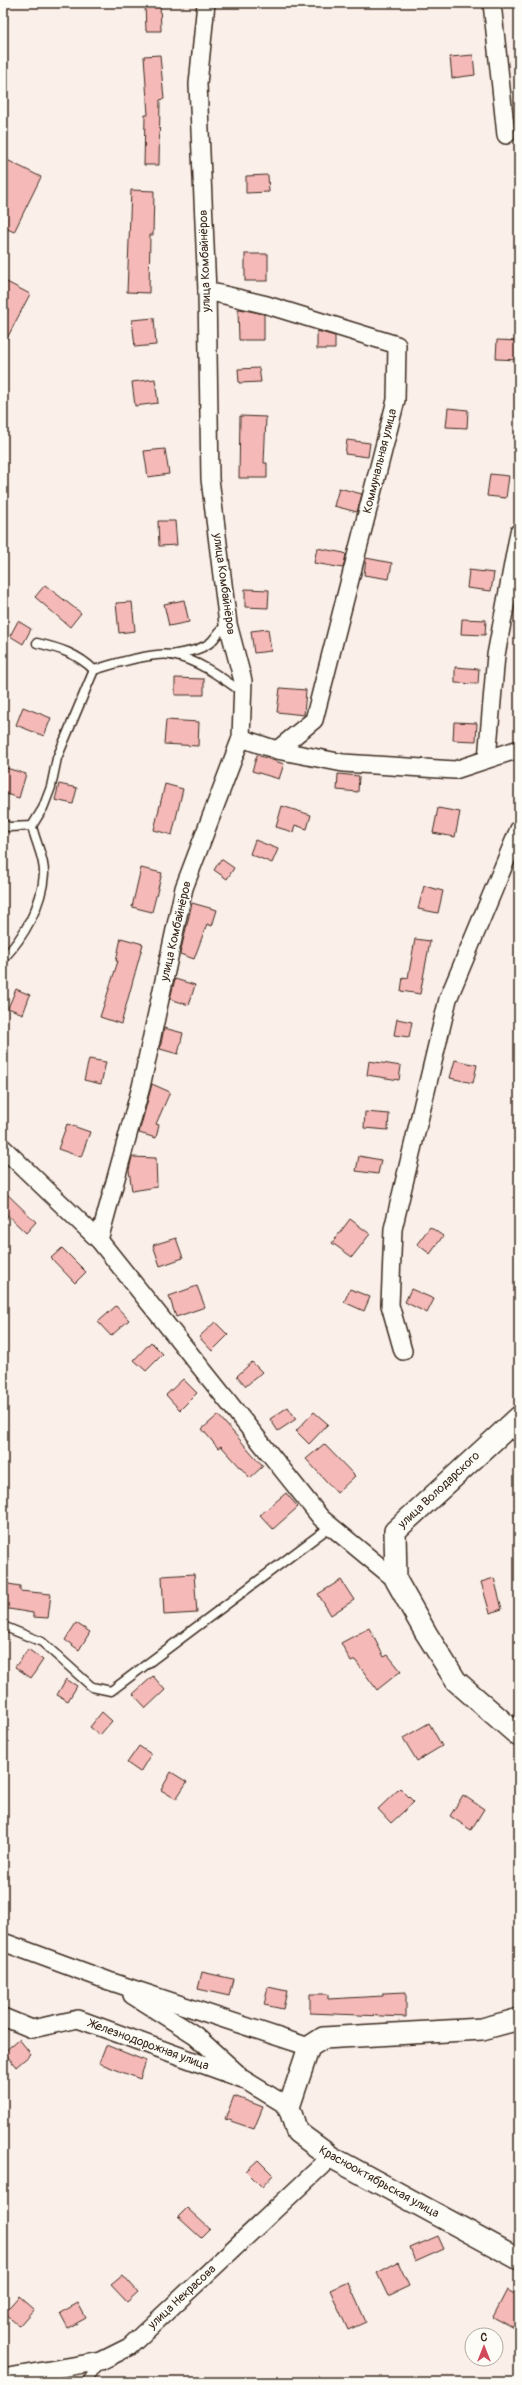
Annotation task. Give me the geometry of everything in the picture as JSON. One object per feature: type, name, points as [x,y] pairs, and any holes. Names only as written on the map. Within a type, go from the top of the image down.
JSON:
[{"type":"street","name":"улица Комбайнёров","points":[[99,1240],[140,1087],[184,888],[241,738],[243,681],[228,624],[210,479],[207,291],[198,84],[206,3]]},
{"type":"street","points":[[492,3],[506,135]]},
{"type":"street","name":"Коммунальная улица","points":[[207,291],[266,305],[397,345],[396,400],[314,720],[277,750]]},
{"type":"street","points":[[487,759],[496,655],[519,532]]},
{"type":"street","points":[[241,738],[277,750],[343,763],[455,770],[519,749]]},
{"type":"street","points":[[403,1351],[390,1305],[393,1229],[448,999],[519,829]]},
{"type":"street","points":[[3,1148],[99,1240],[321,1518],[396,1580],[456,1681],[519,1736]]},
{"type":"street","name":"улица Володарского","points":[[396,1580],[395,1531],[515,1428]]},
{"type":"street","points":[[3,1942],[109,1981],[309,2047]]},
{"type":"street","points":[[109,1981],[195,2035],[243,2079]]},
{"type":"street","name":"Железнодорожная улица","points":[[3,2017],[32,2029],[78,2019],[243,2079],[289,2107]]},
{"type":"street","points":[[289,2107],[309,2047],[323,2038],[482,2029],[519,2019]]},
{"type":"street","name":"Краснооктябрьская улица","points":[[289,2107],[297,2132],[331,2157],[519,2259]]},
{"type":"street","name":"улица Некрасова","points":[[3,2378],[101,2361],[129,2347],[331,2157]]},
{"type":"lane","points":[[94,670],[144,658],[171,655],[199,649],[211,642],[222,628],[228,624]]},
{"type":"lane","points":[[37,643],[56,647],[82,658],[94,670]]},
{"type":"lane","points":[[171,655],[195,662],[220,676],[243,693]]},
{"type":"lane","points":[[3,959],[17,942],[36,908],[44,874],[32,826],[51,787],[57,758],[94,670]]},
{"type":"lane","points":[[3,824],[9,827],[32,826]]},
{"type":"lane","points":[[3,1626],[42,1642],[92,1687],[111,1691],[331,1526]]},
{"type":"lane","points":[[86,2382],[101,2361]]},
{"type":"building","points":[[145,3],[160,3],[161,31],[146,31]]},
{"type":"building","points":[[160,55],[164,99],[160,100],[159,165],[144,165],[145,115],[148,115],[144,56]]},
{"type":"building","points":[[473,55],[475,75],[452,78],[450,57]]},
{"type":"building","points":[[3,158],[41,177],[14,232],[3,227]]},
{"type":"building","points":[[268,175],[269,192],[246,193],[246,176]]},
{"type":"building","points":[[131,190],[154,191],[153,235],[150,235],[149,293],[127,292]]},
{"type":"building","points":[[245,254],[268,254],[268,281],[245,281]]},
{"type":"building","points":[[3,280],[30,294],[3,346]]},
{"type":"building","points":[[240,309],[264,314],[264,340],[239,340],[238,310]]},
{"type":"building","points":[[154,318],[156,345],[135,347],[132,320]]},
{"type":"building","points":[[317,331],[335,336],[335,349],[317,349]]},
{"type":"building","points":[[497,340],[519,341],[519,360],[496,359]]},
{"type":"building","points":[[259,368],[261,382],[239,383],[238,369]]},
{"type":"building","points":[[155,379],[158,403],[135,406],[132,382]]},
{"type":"building","points":[[448,408],[468,410],[467,428],[446,427]]},
{"type":"building","points":[[240,416],[266,417],[264,463],[267,463],[267,478],[239,478]]},
{"type":"building","points":[[347,440],[370,443],[368,457],[345,454]]},
{"type":"building","points":[[165,449],[169,474],[148,477],[144,451]]},
{"type":"building","points":[[490,474],[509,476],[506,498],[487,496]]},
{"type":"building","points":[[339,488],[362,494],[357,512],[334,506]]},
{"type":"building","points":[[158,521],[175,521],[177,545],[159,546]]},
{"type":"building","points":[[317,548],[344,553],[346,555],[343,568],[314,563]]},
{"type":"building","points":[[366,558],[392,563],[389,579],[364,575]]},
{"type":"building","points":[[469,570],[494,573],[491,591],[467,588]]},
{"type":"building","points":[[45,585],[81,613],[70,627],[35,597]]},
{"type":"building","points":[[245,589],[269,590],[268,608],[245,607]]},
{"type":"building","points":[[184,600],[189,622],[169,626],[164,604]]},
{"type":"building","points":[[132,602],[135,631],[119,633],[116,603]]},
{"type":"building","points":[[462,619],[486,620],[485,635],[461,634]]},
{"type":"building","points":[[18,621],[31,629],[23,644],[10,636]]},
{"type":"building","points":[[268,629],[271,651],[254,653],[251,631]]},
{"type":"building","points":[[455,667],[479,669],[478,684],[455,683]]},
{"type":"building","points":[[175,678],[204,679],[204,695],[175,695]]},
{"type":"building","points":[[280,688],[306,690],[304,715],[277,712]]},
{"type":"building","points":[[23,707],[51,718],[44,736],[16,725]]},
{"type":"building","points":[[166,720],[199,722],[198,746],[164,744]]},
{"type":"building","points":[[454,722],[477,723],[476,741],[453,740]]},
{"type":"building","points":[[257,755],[284,764],[279,779],[252,771]]},
{"type":"building","points":[[3,767],[26,774],[19,798],[3,793]]},
{"type":"building","points":[[338,774],[359,776],[358,792],[337,790]]},
{"type":"building","points":[[59,784],[77,788],[73,804],[55,800]]},
{"type":"building","points":[[165,784],[183,789],[172,835],[154,830]]},
{"type":"building","points":[[282,806],[311,815],[307,829],[295,825],[293,832],[276,827]]},
{"type":"building","points":[[438,808],[460,812],[455,837],[433,833]]},
{"type":"building","points":[[255,840],[278,849],[272,863],[250,854]]},
{"type":"building","points":[[221,859],[234,868],[227,879],[214,870]]},
{"type":"building","points":[[141,868],[162,873],[152,912],[132,907]]},
{"type":"building","points":[[424,886],[443,891],[438,913],[418,909]]},
{"type":"building","points":[[192,903],[217,910],[212,926],[207,924],[194,959],[180,954]]},
{"type":"building","points":[[121,938],[143,944],[121,1024],[100,1017],[118,961],[116,961]]},
{"type":"building","points":[[415,939],[430,941],[420,994],[401,991],[403,977],[408,978]]},
{"type":"building","points":[[175,979],[195,985],[189,1005],[170,999]]},
{"type":"building","points":[[16,989],[30,995],[23,1014],[8,1008]]},
{"type":"building","points":[[397,1019],[412,1022],[409,1037],[394,1035]]},
{"type":"building","points":[[164,1028],[183,1033],[178,1054],[160,1049]]},
{"type":"building","points":[[89,1059],[106,1062],[101,1084],[84,1080]]},
{"type":"building","points":[[455,1060],[477,1065],[473,1083],[450,1078]]},
{"type":"building","points":[[369,1061],[401,1066],[399,1080],[367,1075]]},
{"type":"building","points":[[152,1084],[170,1092],[156,1124],[159,1125],[156,1138],[139,1133]]},
{"type":"building","points":[[365,1112],[389,1114],[388,1130],[364,1128]]},
{"type":"building","points":[[67,1124],[90,1132],[81,1157],[58,1149]]},
{"type":"building","points":[[359,1156],[381,1160],[378,1174],[356,1171]]},
{"type":"building","points":[[132,1157],[156,1158],[157,1187],[132,1191],[129,1170]]},
{"type":"building","points":[[3,1190],[36,1222],[26,1233],[3,1211]]},
{"type":"building","points":[[350,1219],[370,1234],[352,1257],[332,1243]]},
{"type":"building","points":[[430,1227],[443,1236],[430,1254],[417,1244]]},
{"type":"building","points":[[176,1238],[183,1258],[160,1266],[153,1245]]},
{"type":"building","points":[[62,1248],[86,1272],[75,1283],[51,1258]]},
{"type":"building","points":[[197,1286],[205,1307],[176,1317],[169,1296]]},
{"type":"building","points":[[350,1289],[370,1297],[364,1311],[344,1302]]},
{"type":"building","points":[[411,1289],[434,1299],[427,1313],[405,1302]]},
{"type":"building","points":[[116,1306],[129,1320],[111,1336],[98,1322]]},
{"type":"building","points":[[215,1322],[228,1335],[212,1351],[199,1337]]},
{"type":"building","points":[[151,1342],[163,1354],[146,1371],[134,1360]]},
{"type":"building","points":[[252,1362],[262,1372],[246,1386],[237,1376]]},
{"type":"building","points":[[183,1379],[197,1393],[180,1410],[166,1395]]},
{"type":"building","points":[[288,1407],[296,1419],[278,1431],[270,1419]]},
{"type":"building","points":[[314,1412],[328,1424],[309,1444],[296,1431]]},
{"type":"building","points":[[218,1415],[263,1466],[250,1478],[221,1446],[218,1448],[202,1429]]},
{"type":"building","points":[[324,1444],[355,1476],[337,1493],[306,1459]]},
{"type":"building","points":[[286,1493],[298,1507],[273,1529],[260,1515]]},
{"type":"building","points":[[194,1574],[197,1613],[164,1615],[162,1576]]},
{"type":"building","points":[[494,1578],[502,1609],[490,1613],[481,1582]]},
{"type":"building","points":[[341,1580],[354,1600],[331,1615],[318,1594]]},
{"type":"building","points":[[3,1583],[20,1586],[20,1591],[51,1594],[48,1618],[33,1617],[33,1613],[3,1608]]},
{"type":"building","points":[[76,1623],[90,1632],[79,1650],[65,1640]]},
{"type":"building","points":[[369,1628],[384,1657],[388,1655],[401,1671],[377,1690],[355,1660],[351,1662],[341,1643]]},
{"type":"building","points":[[28,1649],[43,1660],[31,1678],[15,1667]]},
{"type":"building","points":[[153,1676],[165,1690],[146,1708],[133,1694]]},
{"type":"building","points":[[66,1679],[77,1686],[68,1701],[57,1695]]},
{"type":"building","points":[[102,1712],[112,1721],[100,1735],[90,1727]]},
{"type":"building","points":[[429,1723],[442,1746],[417,1761],[403,1738]]},
{"type":"building","points":[[139,1746],[151,1754],[140,1772],[127,1763]]},
{"type":"building","points":[[171,1772],[187,1782],[176,1799],[161,1790]]},
{"type":"building","points":[[400,1788],[414,1802],[391,1823],[378,1809]]},
{"type":"building","points":[[463,1795],[484,1809],[471,1830],[450,1816]]},
{"type":"building","points":[[202,1972],[233,1979],[229,1996],[198,1989]]},
{"type":"building","points":[[268,1987],[287,1991],[283,2009],[264,2005]]},
{"type":"building","points":[[406,1992],[406,2017],[310,2013],[310,1994],[328,1994],[328,1999],[383,1996],[383,1993]]},
{"type":"building","points":[[19,2039],[31,2054],[16,2067],[4,2052]]},
{"type":"building","points":[[106,2045],[146,2061],[140,2079],[99,2063]]},
{"type":"building","points":[[234,2096],[263,2107],[254,2129],[225,2119]]},
{"type":"building","points":[[258,2160],[273,2175],[262,2187],[246,2171]]},
{"type":"building","points":[[187,2208],[210,2229],[201,2238],[178,2217]]},
{"type":"building","points":[[438,2236],[444,2249],[415,2262],[410,2248]]},
{"type":"building","points":[[398,2262],[409,2286],[388,2296],[377,2273]]},
{"type":"building","points":[[123,2275],[138,2292],[127,2302],[111,2285]]},
{"type":"building","points":[[348,2282],[366,2322],[348,2330],[330,2290]]},
{"type":"building","points":[[507,2290],[519,2296],[519,2331],[493,2317]]},
{"type":"building","points":[[19,2296],[34,2309],[19,2326],[4,2313]]},
{"type":"building","points":[[78,2303],[86,2318],[68,2328],[60,2313]]}]
